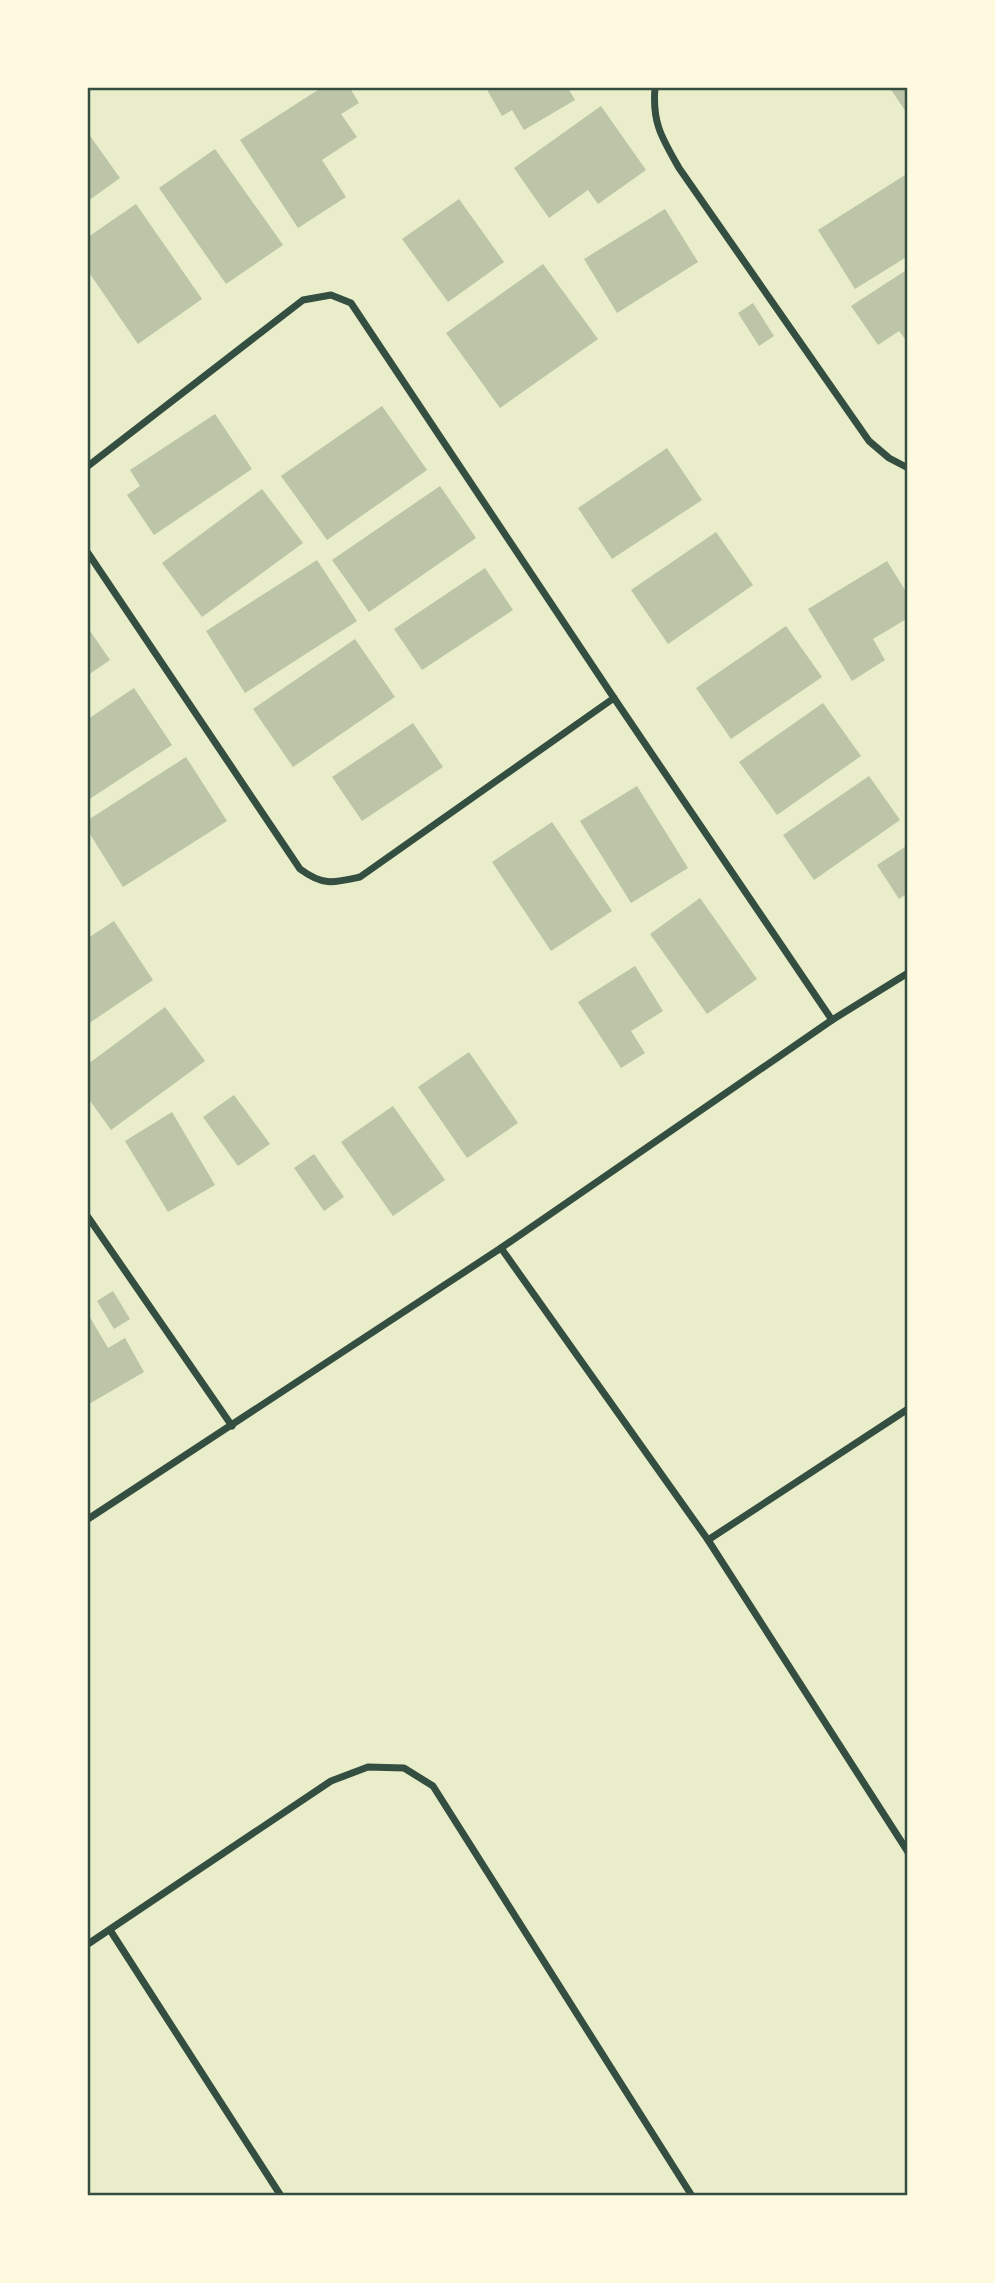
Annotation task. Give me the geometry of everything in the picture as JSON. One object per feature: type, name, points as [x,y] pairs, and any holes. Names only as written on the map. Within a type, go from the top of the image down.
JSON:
[{"type":"street","points":[[655,88],[653,107],[657,130],[678,168],[869,441],[889,458],[908,468]]},
{"type":"street","points":[[88,466],[303,300],[331,295],[352,303],[832,1020]]},
{"type":"street","points":[[88,553],[300,869],[316,881],[336,883],[360,877],[614,698]]},
{"type":"street","points":[[88,1519],[501,1248],[832,1020],[908,973]]},
{"type":"street","points":[[88,1217],[232,1426]]},
{"type":"street","points":[[501,1248],[708,1540],[908,1852]]},
{"type":"street","points":[[708,1540],[908,1409]]},
{"type":"street","points":[[88,1944],[331,1781],[368,1767],[404,1768],[433,1786],[692,2196]]},
{"type":"street","points":[[110,1930],[281,2196]]},
{"type":"building","points":[[321,88],[350,88],[359,103],[341,114],[357,137],[322,160],[346,197],[298,228],[240,140]]},
{"type":"building","points":[[486,88],[568,88],[575,100],[524,130],[512,110],[502,116]]},
{"type":"building","points":[[890,88],[908,88],[908,115]]},
{"type":"building","points":[[601,106],[646,170],[598,204],[588,190],[549,218],[514,168]]},
{"type":"building","points":[[88,133],[120,178],[88,201]]},
{"type":"building","points":[[215,149],[283,245],[226,284],[159,188]]},
{"type":"building","points":[[905,175],[908,179],[908,256],[855,289],[818,230]]},
{"type":"building","points":[[459,199],[504,262],[448,302],[402,239]]},
{"type":"building","points":[[136,204],[202,299],[138,344],[88,271],[88,237]]},
{"type":"building","points":[[665,209],[698,262],[617,313],[584,259]]},
{"type":"building","points":[[543,264],[598,339],[500,408],[446,333]]},
{"type":"building","points":[[908,269],[908,343],[899,331],[878,345],[851,306]]},
{"type":"building","points":[[753,303],[774,336],[759,346],[738,313]]},
{"type":"building","points":[[382,406],[427,470],[327,540],[281,476]]},
{"type":"building","points":[[215,414],[252,469],[154,535],[127,495],[140,486],[130,470]]},
{"type":"building","points":[[667,448],[702,500],[612,559],[578,508]]},
{"type":"building","points":[[440,486],[476,538],[369,612],[332,560]]},
{"type":"building","points":[[262,489],[303,543],[202,617],[162,563]]},
{"type":"building","points":[[716,532],[753,585],[668,644],[631,590]]},
{"type":"building","points":[[317,560],[357,621],[245,693],[206,631]]},
{"type":"building","points":[[887,561],[908,595],[908,618],[873,639],[885,660],[852,681],[808,609]]},
{"type":"building","points":[[485,568],[513,610],[422,670],[394,629]]},
{"type":"building","points":[[786,626],[822,677],[731,739],[696,688]]},
{"type":"building","points":[[88,628],[110,660],[88,675]]},
{"type":"building","points":[[355,639],[395,697],[293,767],[253,709]]},
{"type":"building","points":[[134,688],[172,745],[88,800],[88,719]]},
{"type":"building","points":[[823,703],[861,756],[777,815],[739,762]]},
{"type":"building","points":[[413,723],[443,767],[362,821],[332,777]]},
{"type":"building","points":[[186,757],[227,821],[123,887],[88,831],[88,820]]},
{"type":"building","points":[[869,776],[900,820],[814,880],[783,835]]},
{"type":"building","points":[[637,786],[688,868],[631,903],[580,821]]},
{"type":"building","points":[[552,822],[612,911],[551,951],[492,862]]},
{"type":"building","points":[[908,845],[908,893],[899,899],[877,865]]},
{"type":"building","points":[[700,898],[757,979],[707,1014],[650,934]]},
{"type":"building","points":[[114,921],[153,980],[88,1024],[88,938]]},
{"type":"building","points":[[635,966],[663,1011],[631,1031],[645,1053],[621,1068],[578,1002]]},
{"type":"building","points":[[165,1007],[205,1061],[111,1130],[88,1098],[88,1064]]},
{"type":"building","points":[[469,1052],[518,1123],[467,1158],[418,1087]]},
{"type":"building","points":[[234,1095],[270,1144],[238,1166],[203,1117]]},
{"type":"building","points":[[393,1106],[445,1180],[393,1216],[341,1142]]},
{"type":"building","points":[[172,1112],[215,1185],[168,1212],[125,1141]]},
{"type":"building","points":[[314,1154],[344,1197],[324,1211],[294,1168]]},
{"type":"building","points":[[113,1291],[130,1319],[114,1329],[97,1301]]},
{"type":"building","points":[[88,1314],[108,1348],[125,1338],[144,1372],[89,1404]]}]
